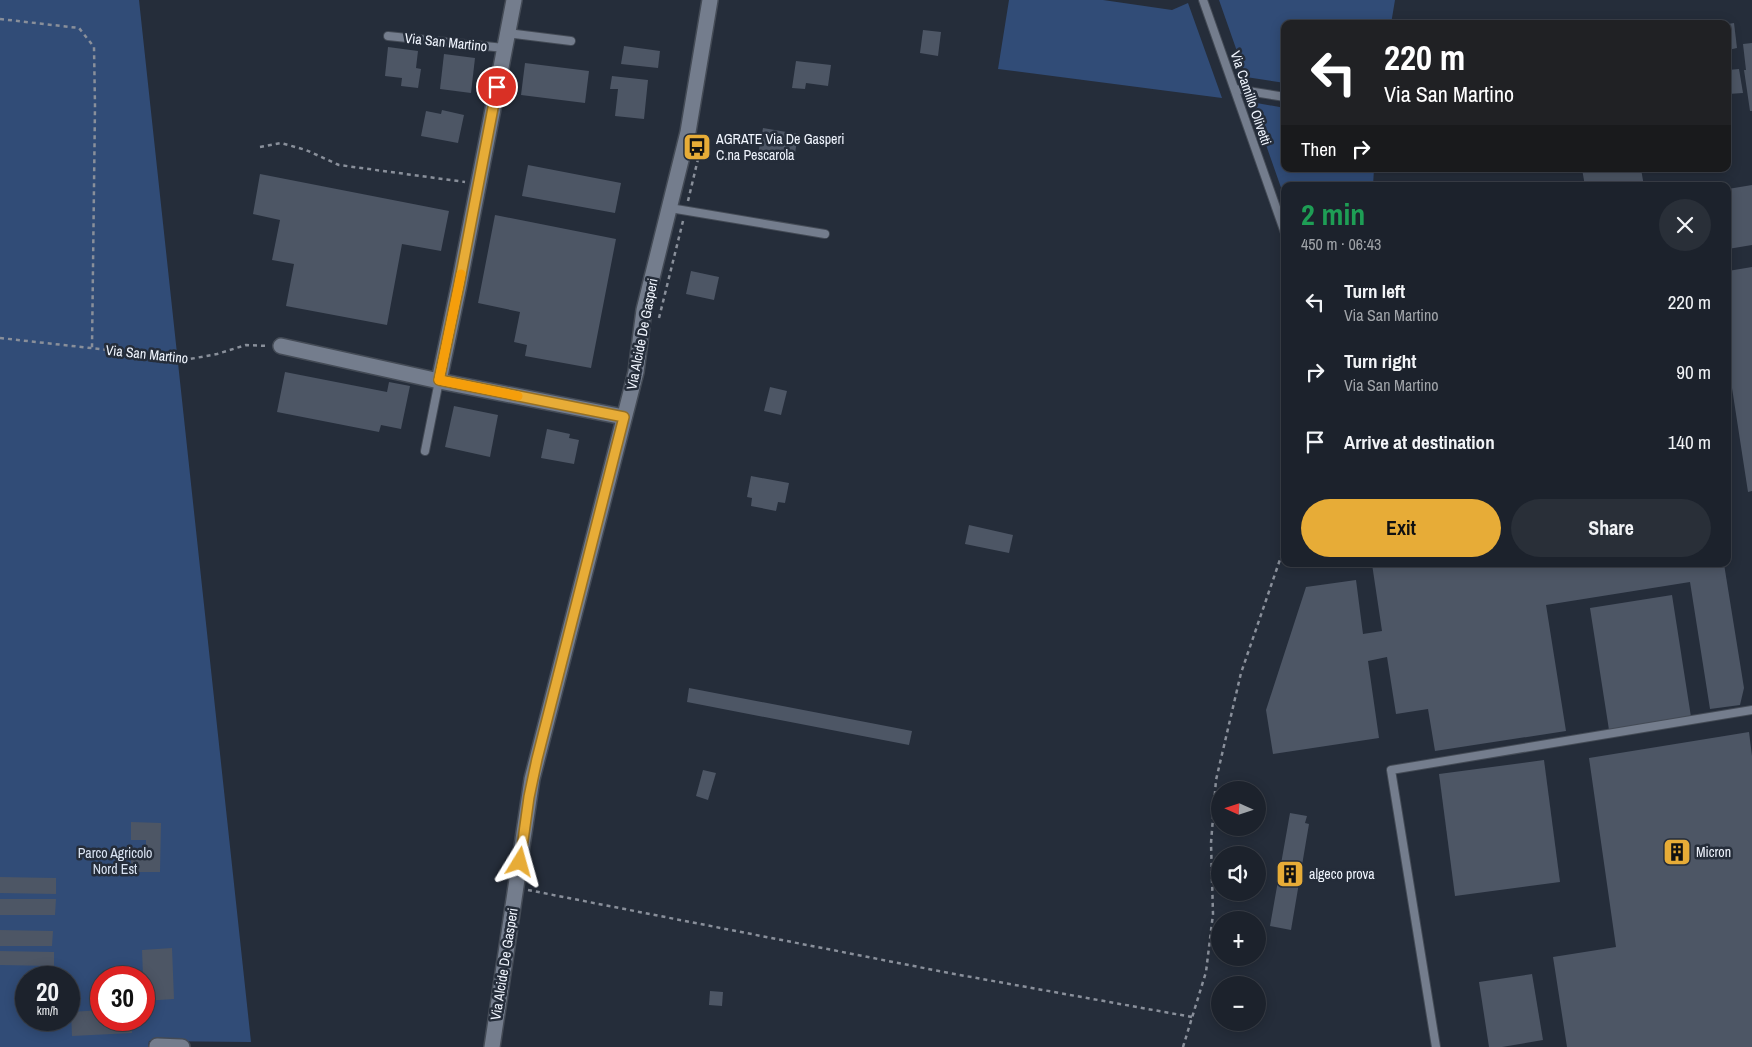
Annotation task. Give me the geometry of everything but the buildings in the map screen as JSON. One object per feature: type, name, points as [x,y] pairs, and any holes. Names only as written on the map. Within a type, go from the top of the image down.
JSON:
[{"type":"street","name":"Via San Martino","points":[[439,380],[514,0]]},
{"type":"street","name":"Via Alcide De Gasperi","points":[[492,1047],[532,779],[636,372],[646,304],[688,132],[710,0]]},
{"type":"street","points":[[281,346],[624,417]]},
{"type":"street","points":[[157,1046],[182,1047]]},
{"type":"lane","name":"Via Camillo Olivetti","points":[[1203,0],[1281,221]]},
{"type":"lane","name":"Via San Martino","points":[[507,32],[571,41]]},
{"type":"lane","name":"Via San Martino","points":[[388,36],[504,48]]},
{"type":"lane","points":[[1235,89],[1281,95]]},
{"type":"lane","points":[[670,208],[825,234]]},
{"type":"lane","name":"Via San Martino","points":[[425,451],[439,380]]},
{"type":"lane","points":[[1436,1047],[1391,770],[1752,710]]},
{"type":"path","points":[[0,20],[80,28],[88,36],[94,48],[92,348]]},
{"type":"path","points":[[260,147],[281,143],[306,150],[339,165],[479,183]]},
{"type":"path","name":"Via San Martino","points":[[0,338],[190,359],[217,354],[246,345],[281,346]]},
{"type":"path","points":[[1183,1047],[1206,972],[1213,914],[1211,843],[1216,780],[1241,673],[1281,557]]},
{"type":"path","points":[[528,890],[950,973],[1192,1017]]},
{"type":"green space","name":"Parco Agricolo Nord Est","points":[[0,0],[139,0],[251,1042],[149,1041],[148,1047],[0,1047]]},
{"type":"green space","points":[[1009,0],[1103,0],[1172,10],[1188,3],[1222,98],[998,69]]},
{"type":"green space","points":[[1219,0],[1395,0],[1392,20],[1281,20],[1281,82],[1246,77]]},
{"type":"green space","points":[[1251,102],[1281,107],[1281,172],[1374,172],[1373,182],[1281,182],[1281,188]]},
{"type":"slow traffic","points":[[461,274],[439,380],[518,396]]},
{"type":"place","name":"AGRATE Via De Gasperi C.na Pescarola","points":[[697,147]]},
{"type":"place","name":"Micron","points":[[1677,852]]},
{"type":"place","name":"algeco prova","points":[[1290,874]]},
{"type":"route","points":[[497,87],[439,380],[624,417],[537,759],[529,797],[520,862]]}]
